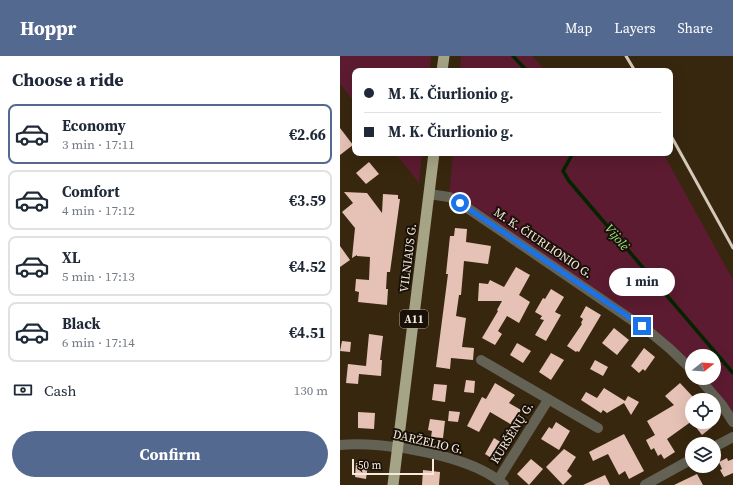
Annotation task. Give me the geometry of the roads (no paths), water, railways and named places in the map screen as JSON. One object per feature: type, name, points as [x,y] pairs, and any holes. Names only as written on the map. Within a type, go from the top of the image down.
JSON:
[{"type":"highway","points":[[442,68],[444,56]]},
{"type":"highway","name":"VILNIAUS G.","points":[[393,485],[434,156]]},
{"type":"street","name":"M. K. ČIURLIONIO G.","points":[[429,194],[449,197],[460,203],[651,332],[685,363]]},
{"type":"street","name":"KURŠĖNŲ G.","points":[[481,360],[598,428]]},
{"type":"street","points":[[706,385],[722,405],[733,422]]},
{"type":"street","name":"KURŠĖNŲ G.","points":[[501,482],[548,400]]},
{"type":"street","points":[[721,443],[733,437]]},
{"type":"street","name":"DARŽELIO G.","points":[[340,445],[398,446],[470,465],[501,482]]},
{"type":"street","points":[[645,485],[685,463]]},
{"type":"waterway","name":"Vijolė","points":[[513,56],[524,68]]},
{"type":"waterway","name":"Vijolė","points":[[571,156],[563,171],[569,181],[733,373]]},
{"type":"railway","points":[[626,56],[633,68]]},
{"type":"railway","points":[[673,139],[733,248]]}]
